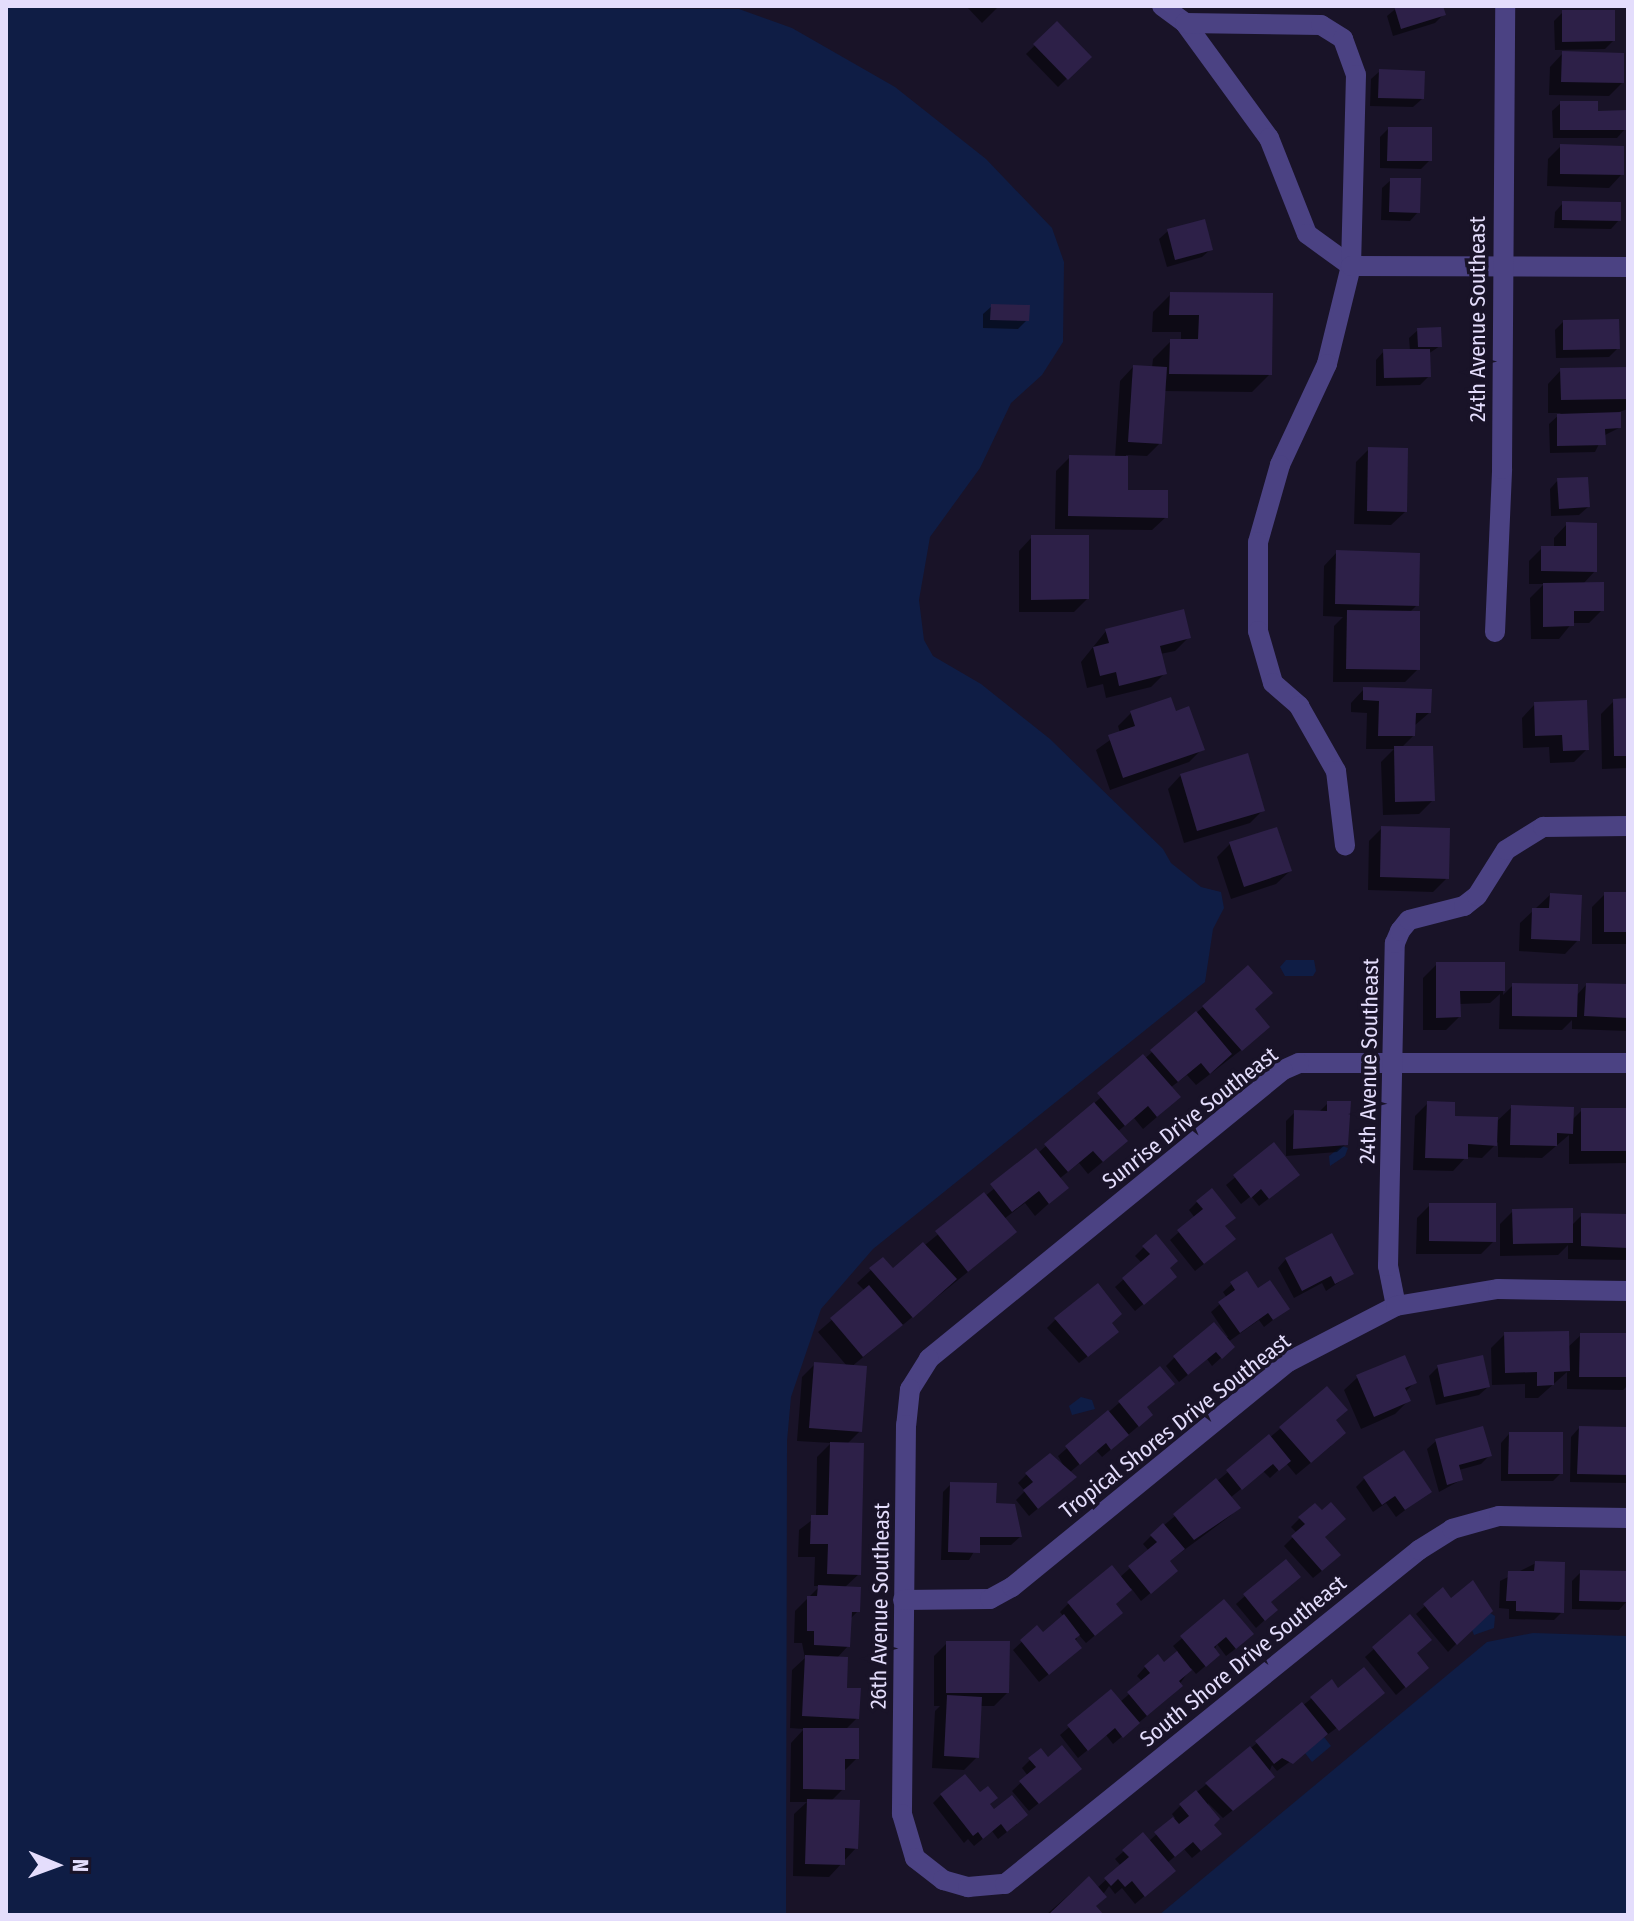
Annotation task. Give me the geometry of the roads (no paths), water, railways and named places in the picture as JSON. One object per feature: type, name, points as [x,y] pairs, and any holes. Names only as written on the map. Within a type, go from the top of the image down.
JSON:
[{"type":"street","points":[[1162,6],[1185,23],[1269,138],[1307,234],[1351,266],[1628,267]]},
{"type":"street","name":"24th Avenue Southeast","points":[[1495,632],[1505,6]]},
{"type":"street","points":[[1185,23],[1321,25],[1343,39],[1356,75],[1351,266],[1327,364],[1280,465],[1258,542],[1258,631],[1273,683],[1299,706],[1336,771],[1345,845]]},
{"type":"street","name":"24th Avenue Southeast","points":[[1396,1306],[1388,1266],[1395,943],[1400,931],[1409,920],[1464,906],[1521,837],[1543,827],[1628,826]]},
{"type":"street","name":"Sunrise Drive Southeast","points":[[929,1359],[1283,1070],[1315,1060],[1628,1063]]},
{"type":"street","name":"Tropical Shores Drive Southeast","points":[[903,1600],[990,1599],[1012,1587],[1288,1362],[1396,1306],[1498,1289],[1628,1291]]},
{"type":"street","name":"26th Avenue Southeast","points":[[915,1858],[902,1814],[907,1407],[910,1389],[929,1359]]},
{"type":"street","name":"South Shore Drive Southeast","points":[[915,1858],[943,1880],[968,1887],[1005,1884],[1419,1550],[1452,1529],[1499,1516],[1628,1518]]},
{"type":"water","points":[[6,6],[739,9],[792,28],[895,87],[986,159],[1052,228],[1064,262],[1063,342],[1042,375],[1011,403],[980,468],[930,537],[919,600],[924,640],[933,656],[981,684],[1050,739],[1163,849],[1171,863],[1201,887],[1221,892],[1224,908],[1213,929],[1205,982],[873,1249],[821,1309],[791,1397],[787,1441],[786,1915],[6,1915]]},
{"type":"water","points":[[1286,960],[1314,960],[1316,971],[1313,976],[1285,976],[1280,967]]},
{"type":"water","points":[[1342,1146],[1348,1148],[1345,1156],[1330,1166],[1329,1156]]},
{"type":"water","points":[[1081,1397],[1092,1400],[1095,1409],[1072,1415],[1069,1406]]},
{"type":"water","points":[[1490,1613],[1495,1616],[1494,1628],[1474,1635],[1472,1630]]},
{"type":"water","points":[[1533,1633],[1628,1636],[1628,1915],[1159,1915],[1487,1642]]},
{"type":"water","points":[[1324,1737],[1331,1746],[1312,1762],[1305,1753]]}]
